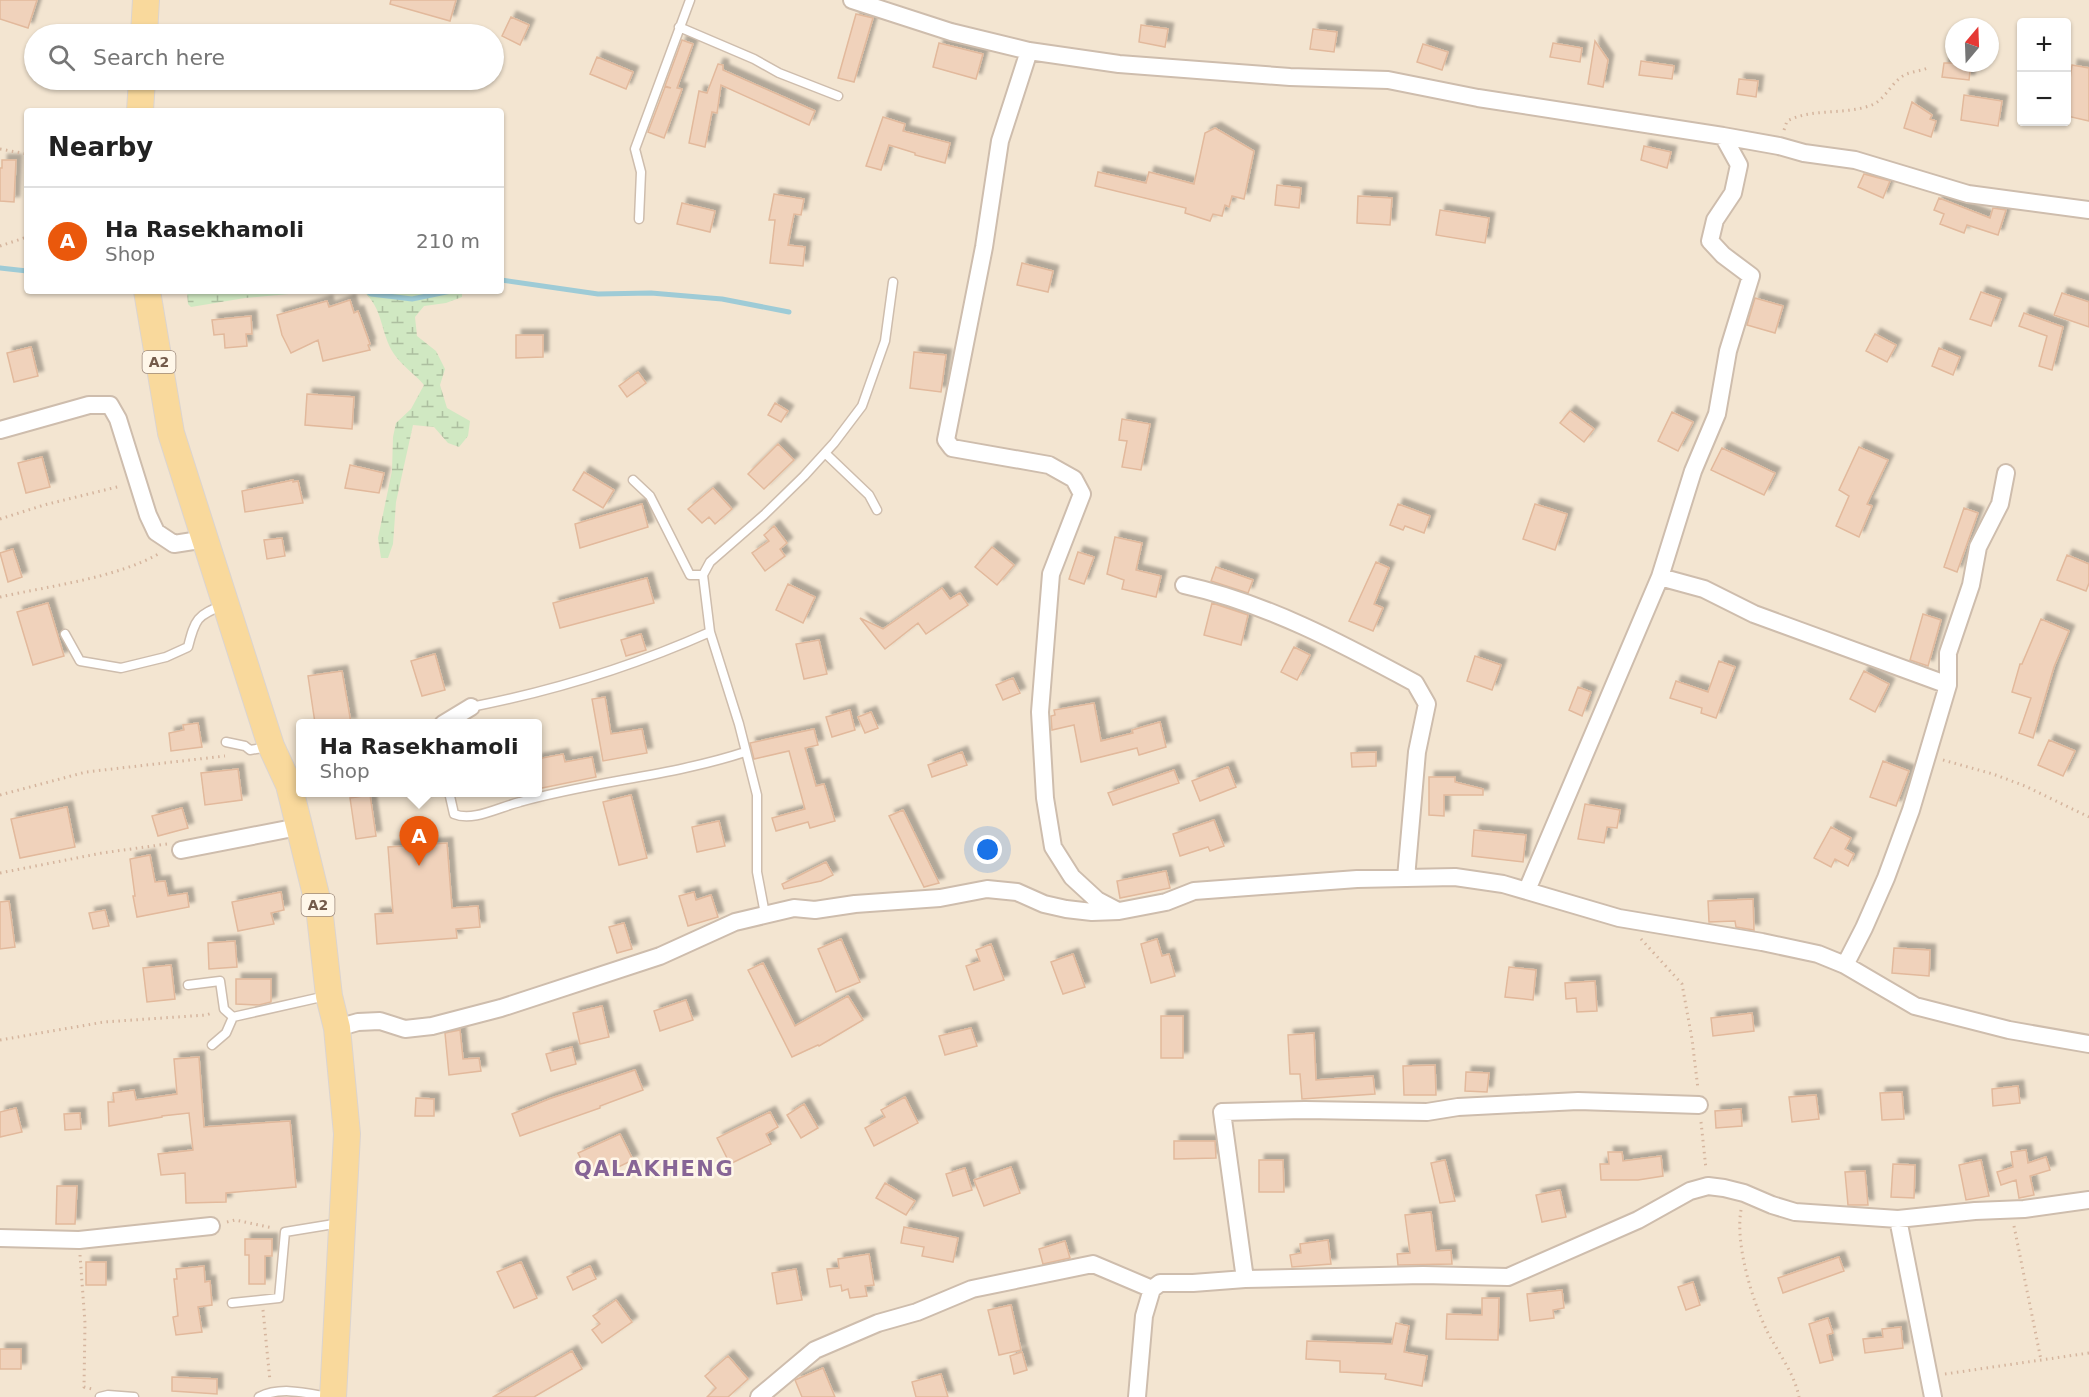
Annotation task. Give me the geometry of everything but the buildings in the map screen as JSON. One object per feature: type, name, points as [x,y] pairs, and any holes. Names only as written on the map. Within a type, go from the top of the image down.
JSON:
[{"type":"main road","points":[[145,24],[146,0]]},
{"type":"main road","points":[[140,108],[141,90]]},
{"type":"main road","name":"A2","points":[[148,294],[171,433],[227,603],[260,748],[295,784],[298,827],[319,907],[329,996],[337,1028],[347,1134],[331,1397]]},
{"type":"street","points":[[852,0],[951,32],[1029,51],[1119,64],[1300,78],[1388,80],[1478,98],[1723,136],[1804,153],[1856,160],[1968,194],[2089,210]]},
{"type":"street","points":[[1029,51],[1000,141],[984,247],[946,440],[952,448],[1049,465],[1074,479],[1082,494],[1050,574],[1040,712],[1045,798],[1053,847],[1072,877],[1097,900],[1119,911]]},
{"type":"street","points":[[1527,890],[1660,577],[1693,471],[1717,414],[1728,351],[1751,276],[1723,255],[1710,241],[1716,220],[1733,193],[1739,165],[1723,136]]},
{"type":"street","points":[[0,430],[89,405],[110,405],[118,419],[147,515],[156,532],[174,544],[206,539]]},
{"type":"street","points":[[1845,965],[1886,878],[1911,810],[1948,685],[1948,653],[1971,585],[1978,547],[2000,504],[2006,473]]},
{"type":"street","points":[[1660,577],[1704,589],[1754,614],[1948,685]]},
{"type":"street","points":[[1184,585],[1207,590],[1282,616],[1415,683],[1427,704],[1417,752],[1406,878]]},
{"type":"street","points":[[450,719],[471,707]]},
{"type":"street","points":[[180,846],[298,827]]},
{"type":"street","points":[[337,1028],[358,1022],[380,1021],[405,1029],[432,1026],[501,1008],[660,956],[735,922],[794,908],[814,910],[855,904],[940,898],[987,888],[1017,892],[1044,904],[1066,909],[1092,912],[1119,911],[1166,902],[1194,891],[1357,879],[1455,877],[1503,884],[1619,918],[1762,942],[1818,954],[1845,965],[1916,1006],[2009,1030],[2089,1044]]},
{"type":"street","points":[[1245,1279],[1222,1112],[1305,1110],[1428,1112],[1458,1107],[1578,1101],[1699,1105]]},
{"type":"street","points":[[1137,1397],[1144,1316],[1152,1288],[1160,1283],[1423,1275],[1508,1277],[1638,1220],[1690,1191],[1708,1186],[1724,1188],[1795,1212],[1898,1219],[1975,1211],[2024,1209],[2089,1200]]},
{"type":"street","points":[[1898,1219],[1933,1397]]},
{"type":"street","points":[[0,1238],[79,1240],[211,1226]]},
{"type":"street","points":[[759,1397],[815,1350],[878,1323],[917,1312],[972,1289],[1093,1264],[1152,1288]]},
{"type":"lane","points":[[639,219],[641,172],[635,149],[690,0]]},
{"type":"lane","points":[[679,27],[754,59],[779,73],[838,96]]},
{"type":"lane","points":[[765,914],[757,872],[757,795],[739,724],[710,632],[703,575],[710,562],[764,515],[825,453],[862,406],[885,341],[893,282]]},
{"type":"lane","points":[[825,453],[869,495],[877,510]]},
{"type":"lane","points":[[633,480],[650,496],[690,575],[703,575]]},
{"type":"lane","points":[[65,634],[80,661],[121,668],[166,657],[188,647],[192,630],[203,613],[227,603]]},
{"type":"lane","points":[[471,707],[519,698],[587,678],[644,659],[710,632]]},
{"type":"lane","points":[[226,742],[260,748]]},
{"type":"lane","points":[[542,796],[719,760],[745,752]]},
{"type":"lane","points":[[450,797],[454,814],[463,818],[476,817],[496,808],[539,797]]},
{"type":"lane","points":[[188,984],[220,981],[224,1009],[233,1017]]},
{"type":"lane","points":[[233,1017],[329,996]]},
{"type":"lane","points":[[212,1045],[226,1032],[233,1017]]},
{"type":"lane","points":[[232,1303],[279,1298],[285,1232],[343,1222]]},
{"type":"lane","points":[[260,1397],[270,1392],[300,1392],[331,1397]]},
{"type":"lane","points":[[100,1396],[134,1397]]},
{"type":"path","points":[[1804,153],[1789,140],[1784,130],[1787,121],[1801,114],[1871,106],[1884,97],[1900,78],[1908,73],[1920,72],[1930,67]]},
{"type":"path","points":[[0,149],[24,153]]},
{"type":"path","points":[[0,246],[24,238]]},
{"type":"path","points":[[0,519],[44,505],[137,482]]},
{"type":"path","points":[[0,597],[85,580],[140,562],[174,544]]},
{"type":"path","points":[[0,795],[86,772],[232,755],[260,748]]},
{"type":"path","points":[[1927,756],[1993,774],[2025,786],[2089,817]]},
{"type":"path","points":[[0,873],[102,853],[180,846]]},
{"type":"path","points":[[1619,918],[1651,948],[1682,984],[1692,1039],[1708,1186]]},
{"type":"path","points":[[0,1040],[104,1023],[206,1015],[224,1009]]},
{"type":"path","points":[[1744,1194],[1739,1220],[1747,1279],[1767,1331],[1796,1382],[1799,1397]]},
{"type":"path","points":[[2024,1209],[2018,1216],[2014,1228],[2041,1360]]},
{"type":"path","points":[[235,1220],[285,1232]]},
{"type":"path","points":[[79,1240],[85,1323],[84,1387],[92,1389],[100,1396]]},
{"type":"path","points":[[261,1300],[270,1392]]},
{"type":"path","points":[[1929,1376],[2089,1353]]},
{"type":"shaded area","points":[[0,0],[2089,0],[2089,1397],[0,1397]]},
{"type":"green space","points":[[187,294],[288,294],[191,307],[188,304]]},
{"type":"green space","points":[[366,294],[462,294],[462,297],[446,303],[424,306],[415,317],[417,336],[436,351],[445,369],[440,385],[447,408],[470,421],[468,436],[459,447],[448,443],[434,427],[413,425],[396,502],[393,544],[388,558],[381,558],[378,538],[392,471],[393,437],[396,423],[411,409],[424,385],[394,354],[375,305]]},
{"type":"waterway","points":[[0,268],[24,271]]},
{"type":"waterway","points":[[504,280],[598,294],[651,293],[722,299],[789,312]]},
{"type":"waterway","points":[[371,294],[412,299],[436,294]]},
{"type":"place","name":"Ha Rasekhamoli","points":[[419,866]]},
{"type":"district","name":"QALAKHENG","points":[[654,1169]]}]
